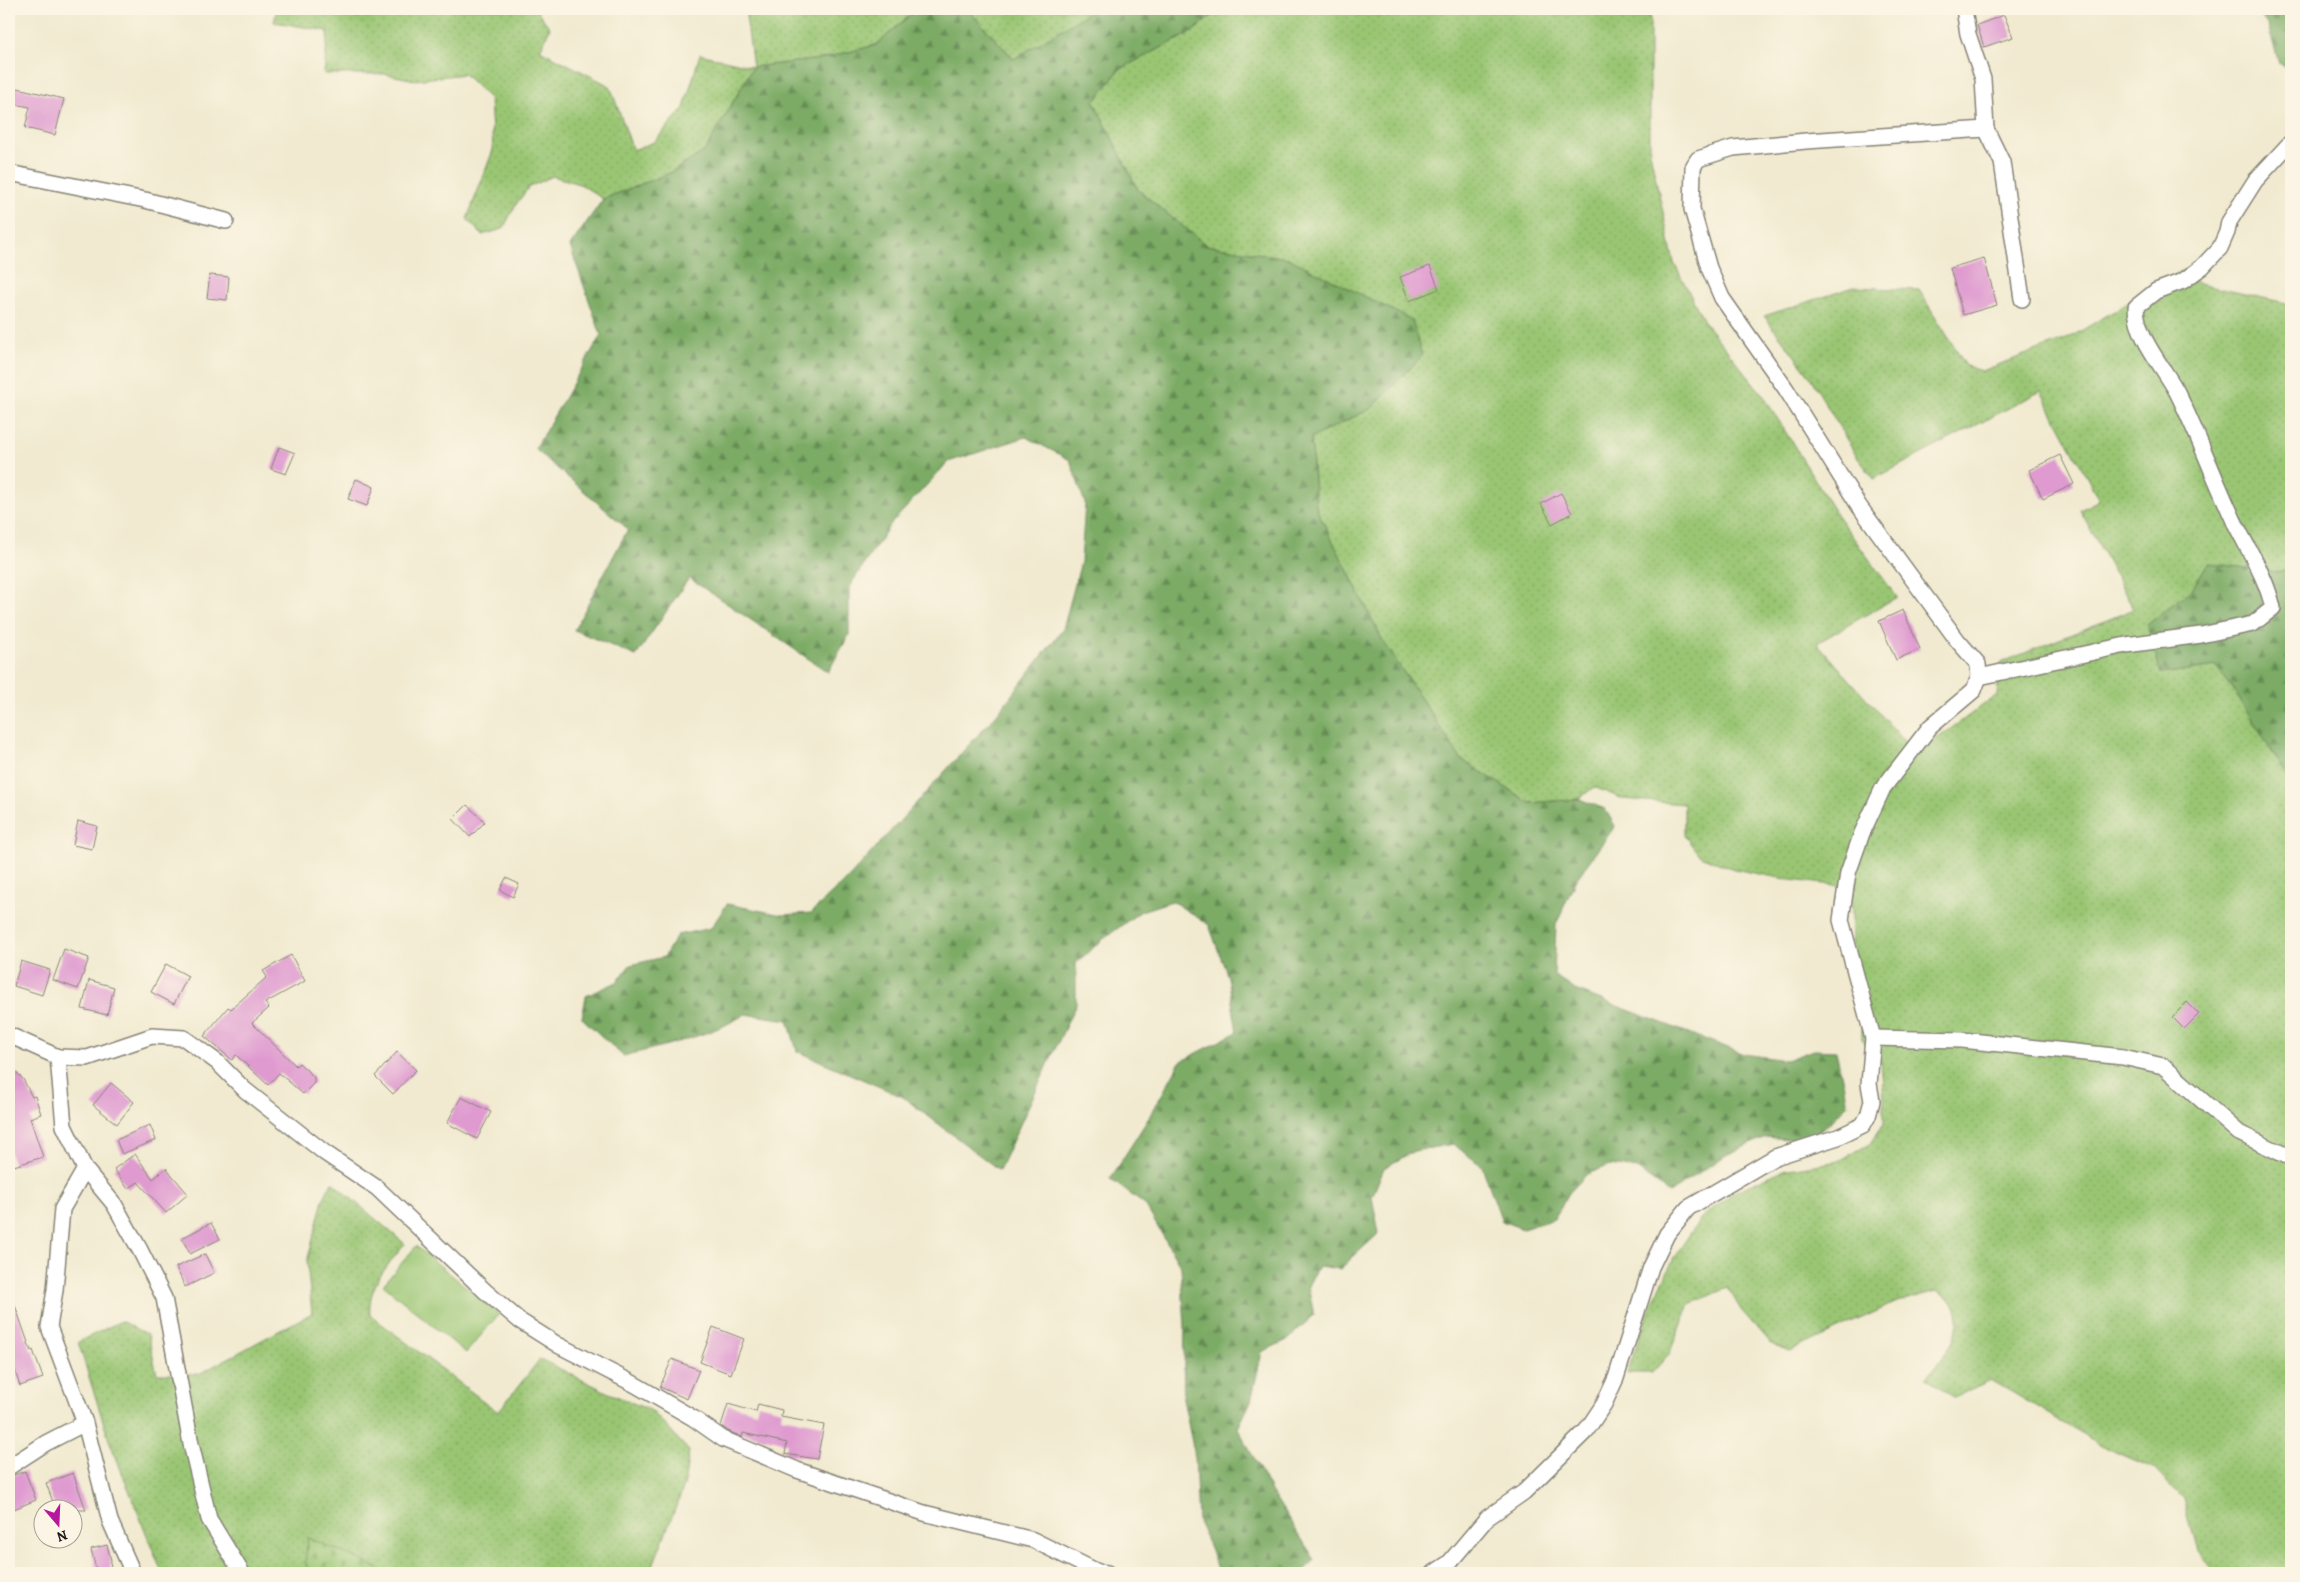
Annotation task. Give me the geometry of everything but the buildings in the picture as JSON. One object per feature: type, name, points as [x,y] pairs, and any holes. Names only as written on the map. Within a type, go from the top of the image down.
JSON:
[{"type":"street","points":[[1964,9],[1968,34],[1983,79],[1986,129],[2002,162],[2022,299]]},
{"type":"street","points":[[1434,1573],[1449,1562],[1487,1518],[1524,1492],[1586,1431],[1604,1404],[1616,1378],[1651,1267],[1667,1234],[1688,1208],[1776,1157],[1838,1137],[1863,1125],[1868,1116],[1872,1101],[1869,1084],[1873,1038],[1841,920],[1848,873],[1862,833],[1883,788],[1930,727],[1974,690],[1979,677],[1978,664],[1958,641],[1859,506],[1766,358],[1722,298],[1709,268],[1692,209],[1693,167],[1698,159],[1733,148],[1806,141],[1986,129]]},
{"type":"street","points":[[1979,677],[2126,645],[2202,634],[2253,624],[2273,608],[2268,587],[2234,520],[2176,391],[2136,318],[2136,307],[2156,291],[2183,281],[2202,267],[2220,248],[2227,232],[2228,222],[2255,181],[2291,142]]},
{"type":"street","points":[[9,173],[145,200],[226,221]]},
{"type":"street","points":[[9,1035],[58,1058],[87,1058],[152,1036],[184,1038],[217,1062],[245,1090],[318,1147],[377,1188],[485,1291],[520,1321],[558,1345],[634,1384],[693,1418],[723,1439],[778,1462],[924,1513],[1033,1540],[1098,1572],[1107,1573]]},
{"type":"street","points":[[1873,1038],[1962,1040],[2123,1057],[2163,1066],[2239,1133],[2291,1158]]},
{"type":"street","points":[[58,1058],[64,1126],[85,1170],[114,1204],[164,1298],[191,1444],[209,1519],[242,1573]]},
{"type":"street","points":[[85,1170],[62,1210],[55,1290],[49,1327],[85,1423],[110,1521],[133,1573]]},
{"type":"street","points":[[9,1467],[85,1423]]},
{"type":"green space","points":[[277,9],[536,9],[550,28],[540,50],[610,86],[633,150],[654,142],[684,108],[700,54],[753,67],[705,151],[670,173],[603,199],[582,185],[553,176],[529,187],[515,206],[503,229],[482,235],[467,219],[493,150],[490,99],[464,74],[415,80],[385,74],[324,74],[328,31],[274,22]]},
{"type":"green space","points":[[745,9],[917,9],[876,45],[821,59],[753,67]]},
{"type":"green space","points":[[917,9],[967,9],[1014,59],[1095,9],[1220,9],[1192,32],[1120,69],[1094,102],[1138,190],[1206,245],[1288,258],[1412,320],[1422,356],[1372,408],[1311,438],[1316,508],[1383,641],[1461,759],[1530,803],[1579,799],[1605,809],[1615,826],[1575,881],[1556,925],[1554,975],[1575,990],[1744,1054],[1786,1060],[1813,1050],[1836,1051],[1848,1105],[1809,1141],[1766,1137],[1726,1155],[1669,1193],[1637,1169],[1611,1165],[1587,1174],[1569,1193],[1554,1219],[1523,1229],[1502,1221],[1482,1166],[1453,1144],[1414,1151],[1384,1168],[1372,1197],[1379,1233],[1340,1269],[1318,1266],[1308,1286],[1314,1315],[1287,1340],[1262,1352],[1251,1401],[1238,1428],[1271,1491],[1315,1560],[1301,1573],[1218,1573],[1211,1550],[1198,1522],[1195,1457],[1183,1399],[1185,1327],[1181,1267],[1145,1205],[1110,1179],[1150,1116],[1180,1062],[1237,1032],[1228,977],[1209,925],[1172,901],[1141,911],[1102,940],[1076,963],[1076,1004],[999,1170],[903,1097],[797,1051],[788,1020],[745,1014],[703,1034],[623,1056],[582,1018],[586,996],[617,982],[630,965],[664,957],[677,935],[711,928],[727,904],[782,915],[811,913],[851,875],[997,714],[1063,629],[1081,562],[1085,503],[1070,460],[1026,437],[948,462],[890,525],[849,587],[849,635],[828,672],[689,578],[636,656],[574,630],[628,529],[535,449],[601,335],[570,246],[603,199],[670,173],[705,151],[753,67],[821,59],[876,45]]},
{"type":"green space","points":[[967,9],[1095,9],[1014,59]]},
{"type":"green space","points":[[1220,9],[1650,9],[1650,152],[1674,263],[1705,323],[1763,395],[1836,514],[1897,597],[1817,643],[1916,754],[1997,695],[2000,663],[2134,609],[2080,510],[2099,500],[2041,391],[1874,479],[1857,457],[1807,372],[1764,316],[1854,287],[1919,290],[1966,366],[1982,371],[2069,338],[2183,270],[2199,284],[2291,304],[2291,568],[2278,572],[2208,563],[2192,589],[2147,625],[2162,674],[2216,666],[2235,692],[2291,782],[2291,1573],[2216,1573],[2198,1551],[2183,1499],[2153,1468],[2109,1449],[1991,1380],[1954,1397],[1926,1378],[1952,1343],[1958,1324],[1957,1313],[1953,1303],[1937,1291],[1897,1302],[1790,1351],[1770,1343],[1741,1310],[1728,1288],[1690,1304],[1669,1354],[1652,1373],[1627,1373],[1648,1313],[1675,1256],[1701,1218],[1734,1192],[1783,1170],[1839,1161],[1871,1143],[1884,1123],[1881,1062],[1862,1040],[1862,987],[1852,944],[1852,887],[1790,880],[1734,869],[1700,856],[1684,835],[1684,804],[1623,799],[1594,787],[1579,799],[1530,803],[1461,759],[1383,641],[1316,508],[1311,438],[1372,408],[1288,258],[1206,245],[1138,190],[1094,102],[1120,69],[1192,32]]},
{"type":"green space","points":[[2256,9],[2291,9],[2291,68],[2289,70],[2279,63],[2268,26]]},
{"type":"green space","points":[[2208,563],[2278,572],[2291,568],[2291,782],[2235,692],[2216,666],[2161,674],[2147,625],[2192,589]]},
{"type":"green space","points":[[332,1182],[405,1244],[375,1285],[370,1304],[370,1315],[498,1412],[540,1359],[609,1393],[652,1411],[689,1451],[684,1486],[650,1573],[162,1573],[109,1440],[78,1342],[121,1321],[148,1335],[157,1374],[199,1374],[312,1313],[307,1262],[323,1200]]},
{"type":"green space","points":[[416,1246],[499,1314],[466,1353],[383,1285]]},
{"type":"green space","points":[[308,1538],[361,1560],[386,1573],[310,1573],[305,1562]]}]
